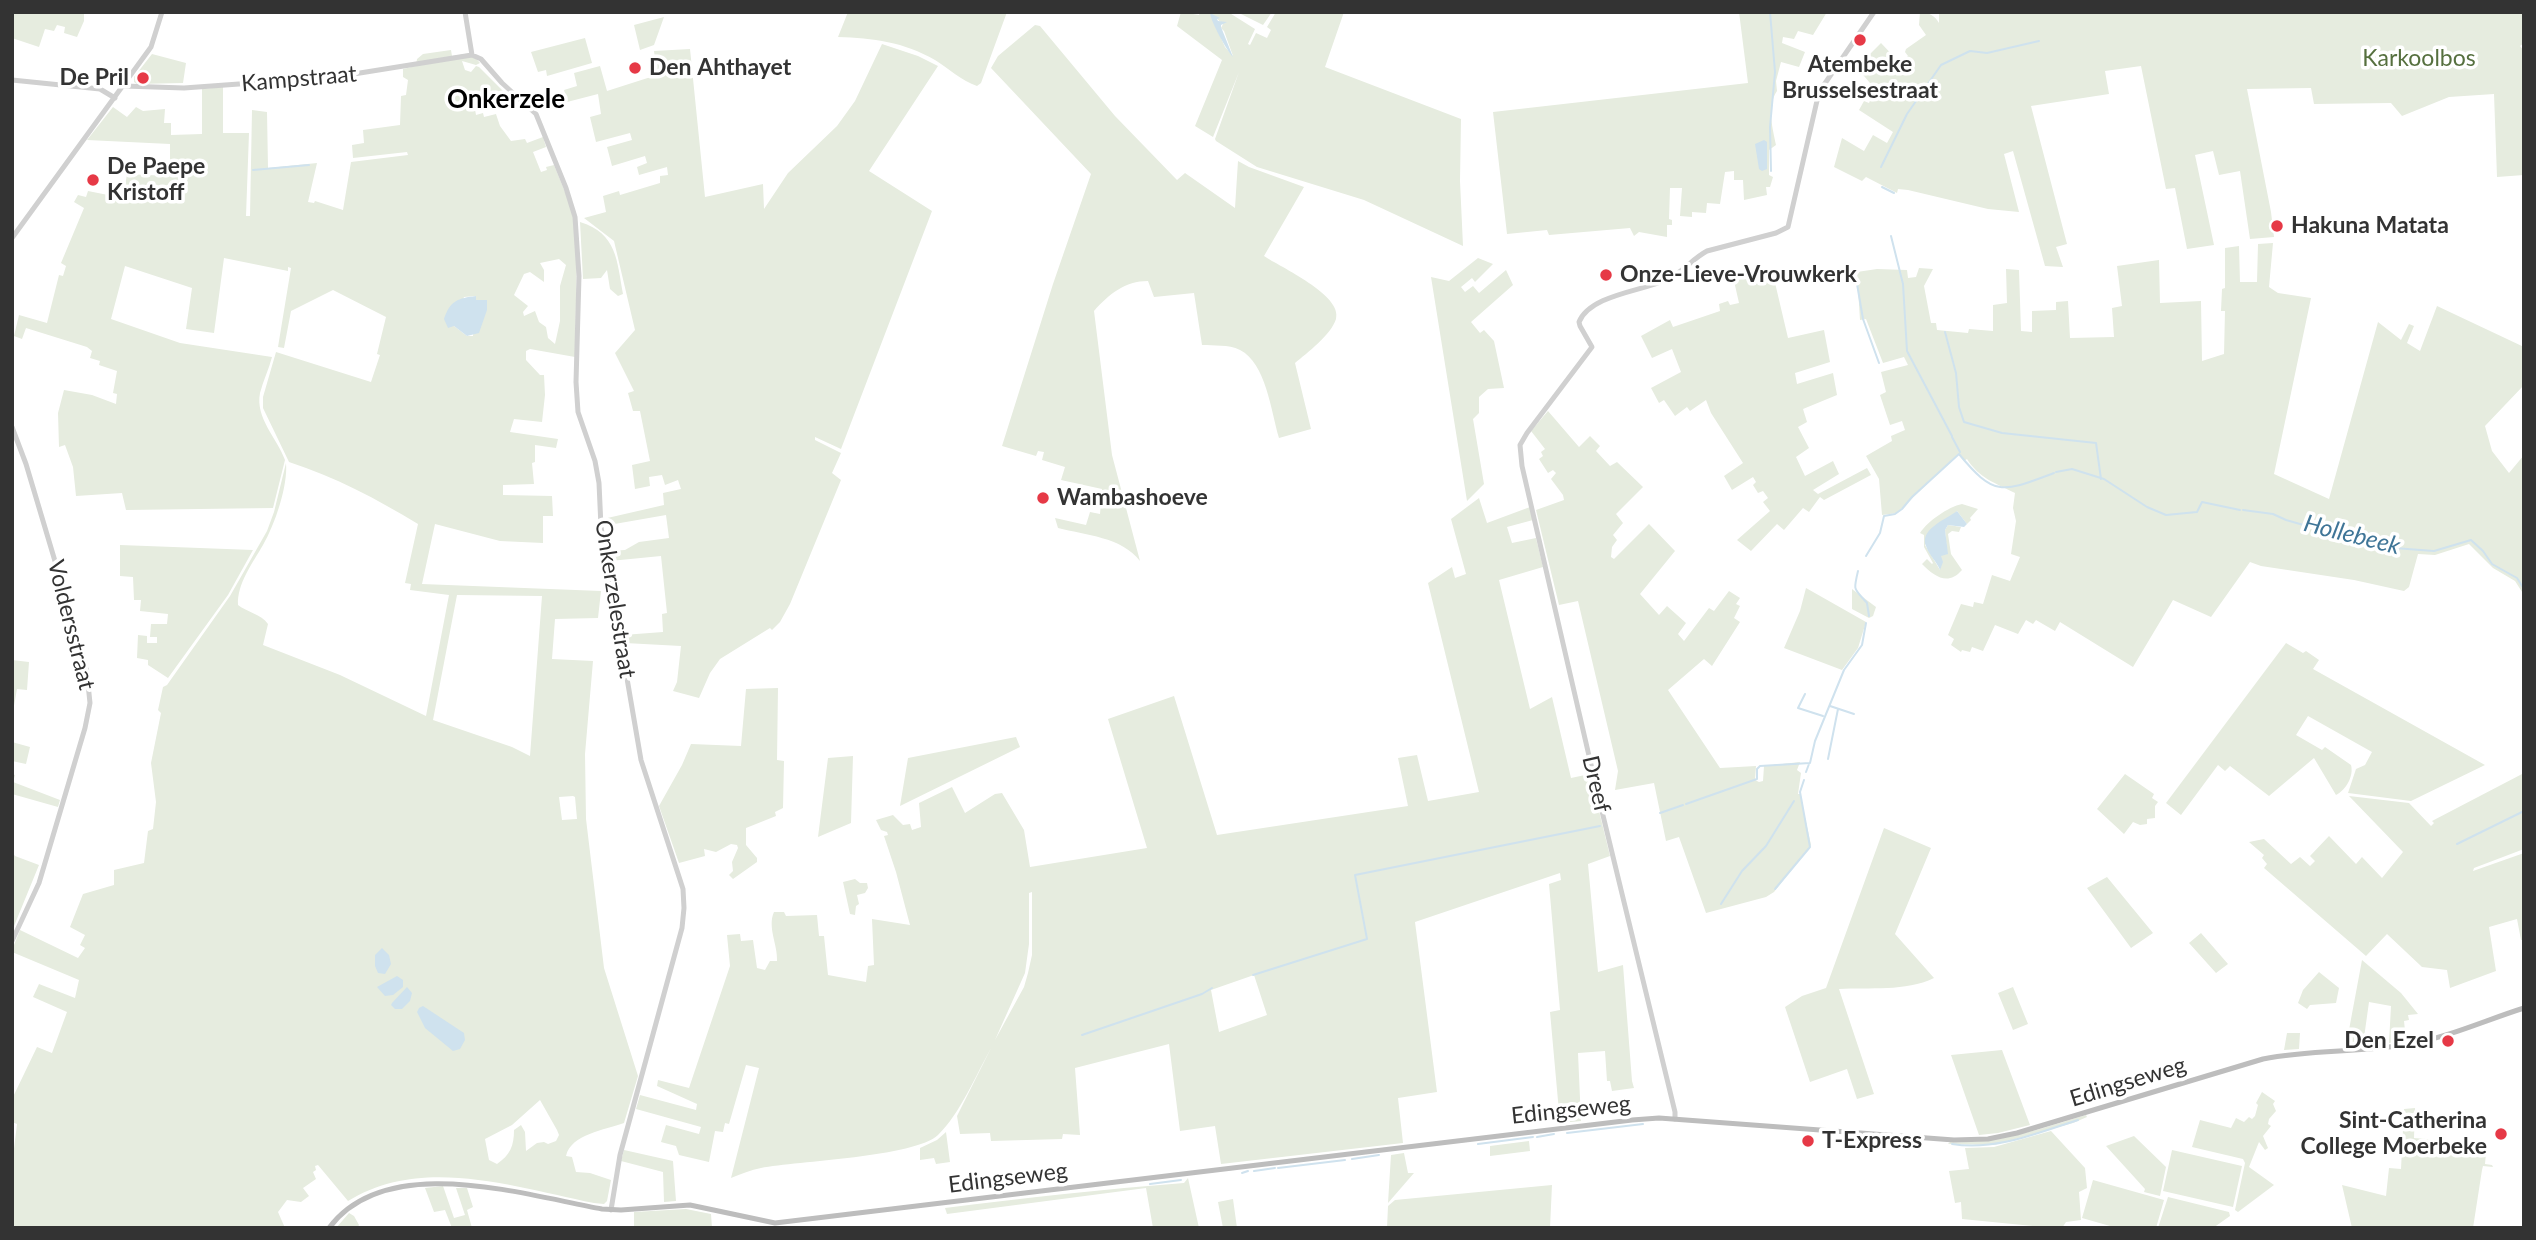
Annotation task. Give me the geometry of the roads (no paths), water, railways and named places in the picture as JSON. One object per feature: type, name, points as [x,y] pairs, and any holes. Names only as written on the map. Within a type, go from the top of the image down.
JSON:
[{"type":"main road","name":"Edingseweg","points":[[329,1228],[343,1212],[369,1196],[443,1183],[468,1184],[611,1210],[688,1205],[776,1226],[792,1225],[1632,1119],[1675,1119],[1970,1140],[2008,1135],[2263,1059],[2286,1054],[2357,1051],[2409,1044],[2524,1008]]},
{"type":"street","points":[[12,238],[151,47],[162,12]]},
{"type":"street","points":[[465,12],[472,55]]},
{"type":"street","name":"Dreef","points":[[1675,1119],[1522,466],[1520,448],[1527,433],[1592,347],[1579,323],[1583,314],[1594,306],[1666,280],[1707,251],[1772,234],[1788,227],[1819,92],[1874,12]]},
{"type":"street","name":"Kampstraat","points":[[124,86],[184,88],[335,77],[472,55]]},
{"type":"street","name":"Onkerzelestraat","points":[[472,55],[481,59],[502,83],[536,114],[575,217],[579,276],[576,382],[579,412],[595,461],[599,483],[601,527],[641,760],[683,889],[682,928],[620,1155],[611,1210]]},
{"type":"street","points":[[12,80],[100,89],[115,97]]},
{"type":"street","name":"Voldersstraat","points":[[12,427],[26,464],[86,666],[90,690],[85,728],[39,883],[12,941]]},
{"type":"water","points":[[1210,13],[1220,18],[1218,21],[1227,22],[1221,27],[1233,57],[1213,23]]},
{"type":"water","points":[[1764,140],[1767,142],[1767,169],[1762,171],[1759,169],[1755,144]]},
{"type":"water","points":[[476,296],[476,300],[487,300],[487,310],[479,333],[467,336],[454,326],[448,328],[444,319],[452,304],[460,299]]},
{"type":"water","points":[[1957,511],[1967,524],[1964,527],[1948,525],[1945,530],[1948,554],[1941,556],[1943,562],[1940,570],[1926,546],[1926,534]]},
{"type":"water","points":[[382,948],[389,955],[391,964],[385,974],[378,973],[375,966],[375,955]]},
{"type":"water","points":[[397,976],[403,980],[403,987],[393,995],[385,996],[377,987]]},
{"type":"water","points":[[407,987],[412,993],[410,1001],[402,1009],[395,1009],[392,1003]]},
{"type":"water","points":[[423,1006],[464,1033],[465,1040],[460,1049],[453,1051],[425,1028],[417,1012]]},
{"type":"waterway","points":[[1770,12],[1775,72],[1770,127],[1771,171]]},
{"type":"waterway","points":[[1881,167],[1907,114],[1941,65],[1970,51],[1987,53],[2039,41]]},
{"type":"waterway","points":[[253,170],[309,165]]},
{"type":"waterway","points":[[1882,187],[1894,193]]},
{"type":"waterway","points":[[1891,236],[1903,284],[1907,351],[1952,436]]},
{"type":"waterway","points":[[1856,278],[1863,319],[1879,363]]},
{"type":"waterway","points":[[1945,332],[1956,373],[1959,407],[1964,422],[2002,433],[2096,443],[2101,479]]},
{"type":"waterway","points":[[1952,437],[1960,452]]},
{"type":"waterway","name":"Hollebeek","points":[[1866,556],[1880,533],[1884,516],[1895,514],[1902,509],[1959,454],[1982,478],[2001,487],[2023,484],[2054,473]]},
{"type":"waterway","name":"Hollebeek","points":[[2056,472],[2072,469],[2104,479],[2147,507],[2166,515],[2197,512],[2202,502],[2240,510]]},
{"type":"waterway","name":"Hollebeek","points":[[2243,510],[2273,514],[2381,547],[2434,551],[2471,540],[2492,564],[2517,578],[2524,589]]},
{"type":"waterway","name":"Hollebeek","points":[[1858,571],[1856,589],[1867,603],[1869,616]]},
{"type":"waterway","name":"Hollebeek","points":[[1686,804],[1757,779],[1757,769],[1760,766],[1810,763],[1815,741],[1844,670],[1862,645],[1866,623]]},
{"type":"waterway","points":[[1805,694],[1798,708],[1823,716]]},
{"type":"waterway","points":[[1830,706],[1854,714]]},
{"type":"waterway","points":[[1828,759],[1838,709]]},
{"type":"waterway","points":[[1806,772],[1809,764]]},
{"type":"waterway","points":[[1775,889],[1810,847],[1800,792],[1804,780]]},
{"type":"waterway","points":[[1721,904],[1742,871],[1766,846],[1794,801]]},
{"type":"waterway","name":"Hollebeek","points":[[1660,813],[1683,805]]},
{"type":"waterway","points":[[2457,844],[2524,811]]},
{"type":"waterway","points":[[1253,975],[1367,939],[1355,875],[1600,826]]},
{"type":"waterway","points":[[1082,1035],[1202,994],[1212,988]]},
{"type":"waterway","points":[[1952,1144],[1968,1146],[2000,1143],[2078,1120]]},
{"type":"waterway","points":[[1567,1133],[1643,1124]]},
{"type":"waterway","points":[[1537,1137],[1554,1134]]},
{"type":"waterway","points":[[1478,1144],[1533,1137]]},
{"type":"waterway","points":[[1352,1159],[1379,1155]]},
{"type":"waterway","points":[[1278,1168],[1345,1160]]},
{"type":"waterway","points":[[1254,1171],[1275,1168]]},
{"type":"waterway","points":[[1242,1173],[1248,1171]]},
{"type":"waterway","points":[[1150,1184],[1181,1180]]},
{"type":"place","name":"Atembeke Brusselsestraat","points":[[1860,40]]},
{"type":"place","name":"Den Ahthayet","points":[[635,68]]},
{"type":"place","name":"De Pril","points":[[143,78]]},
{"type":"place","name":"De Paepe Kristoff","points":[[93,180]]},
{"type":"place","name":"Hakuna Matata","points":[[2277,226]]},
{"type":"place","name":"Onze-Lieve-Vrouwkerk","points":[[1606,275]]},
{"type":"place","name":"Wambashoeve","points":[[1043,498]]},
{"type":"place","name":"Den Ezel","points":[[2448,1041]]},
{"type":"place","name":"Sint-Catherina College Moerbeke","points":[[2501,1134]]},
{"type":"place","name":"T-Express","points":[[1808,1141]]},
{"type":"district","name":"Onkerzele","points":[[506,100]]},
{"type":"park label","name":"Karkoolbos","points":[[2419,59]]}]
